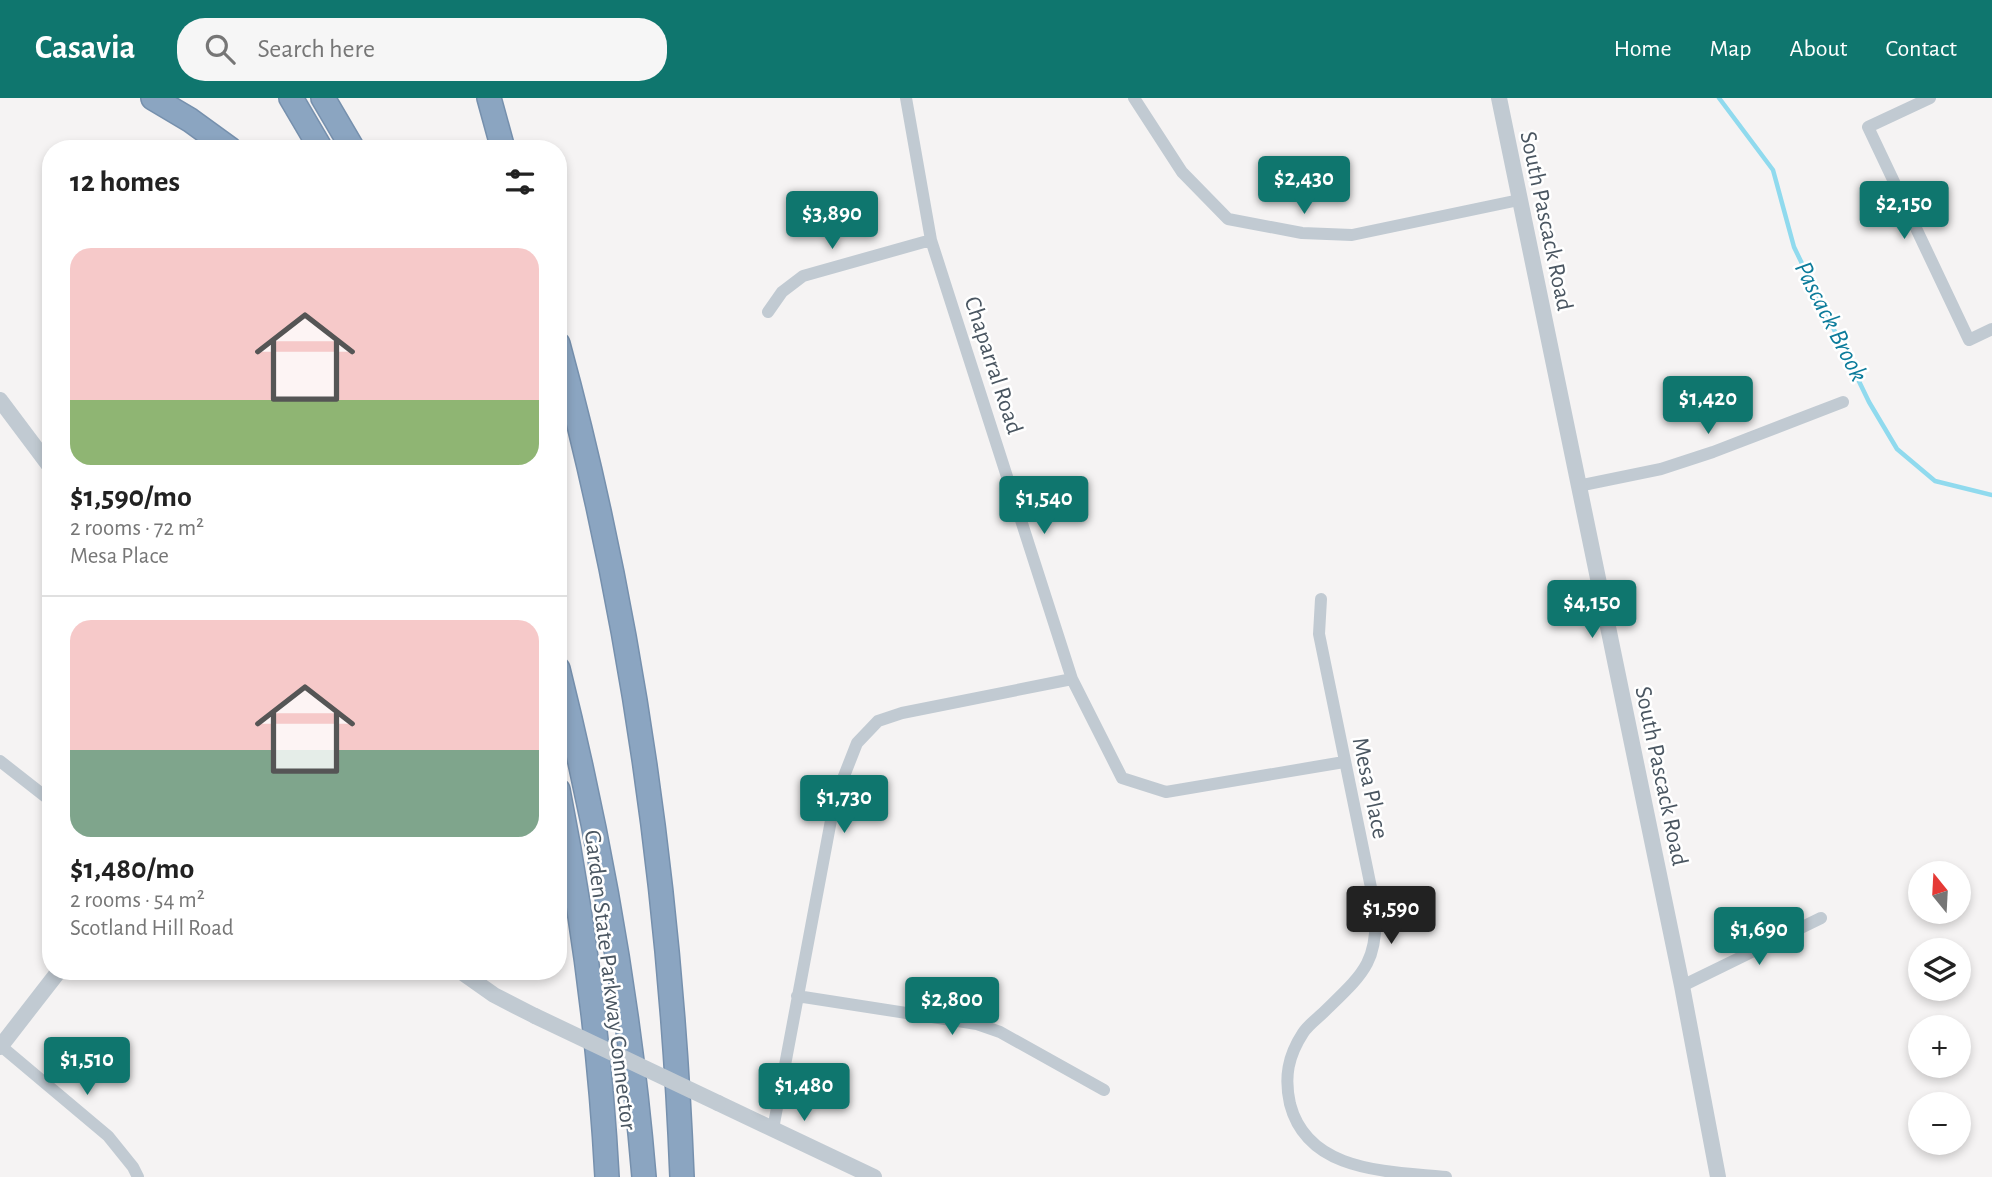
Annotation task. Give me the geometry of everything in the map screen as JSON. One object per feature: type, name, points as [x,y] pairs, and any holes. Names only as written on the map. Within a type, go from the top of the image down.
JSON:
[{"type":"highway","points":[[152,98],[218,140]]},
{"type":"highway","points":[[291,98],[316,140]]},
{"type":"highway","points":[[323,98],[348,140]]},
{"type":"highway","points":[[490,100],[501,140]]},
{"type":"highway","points":[[567,380],[599,509],[636,711],[666,937],[682,1177]]},
{"type":"highway","points":[[567,707],[584,780],[611,926],[644,1177]]},
{"type":"highway","name":"Garden State Parkway Connector","points":[[567,847],[589,985],[607,1177]]},
{"type":"street","name":"Chaparral Road","points":[[906,98],[931,240],[1072,679],[1122,778],[1166,792],[1344,762]]},
{"type":"street","points":[[1134,98],[1182,172],[1228,219],[1302,233],[1352,235],[1519,200]]},
{"type":"street","name":"South Pascack Road","points":[[1499,98],[1682,986],[1718,1177]]},
{"type":"street","points":[[1930,98],[1868,127],[1969,340],[1992,329]]},
{"type":"street","points":[[768,312],[782,292],[803,276],[931,240]]},
{"type":"street","points":[[0,400],[42,456]]},
{"type":"street","points":[[1578,486],[1661,469],[1843,402]]},
{"type":"street","name":"Mesa Place","points":[[1321,599],[1319,634],[1375,907],[1377,933],[1371,959],[1356,981],[1305,1030],[1290,1056],[1286,1085],[1293,1113],[1314,1146],[1344,1163],[1376,1170],[1446,1177]]},
{"type":"street","points":[[773,1129],[835,799],[857,743],[878,721],[902,713],[1072,679]]},
{"type":"street","points":[[0,761],[42,794]]},
{"type":"street","points":[[1682,986],[1821,918]]},
{"type":"street","points":[[52,980],[1,1047],[108,1136],[138,1177]]},
{"type":"street","points":[[473,980],[494,995],[535,1016],[874,1177]]},
{"type":"street","points":[[797,996],[977,1024],[1000,1032],[1104,1090]]},
{"type":"waterway","name":"Pascack Brook","points":[[1719,98],[1773,170],[1794,247],[1869,402],[1897,449],[1935,481],[1992,495]]}]
